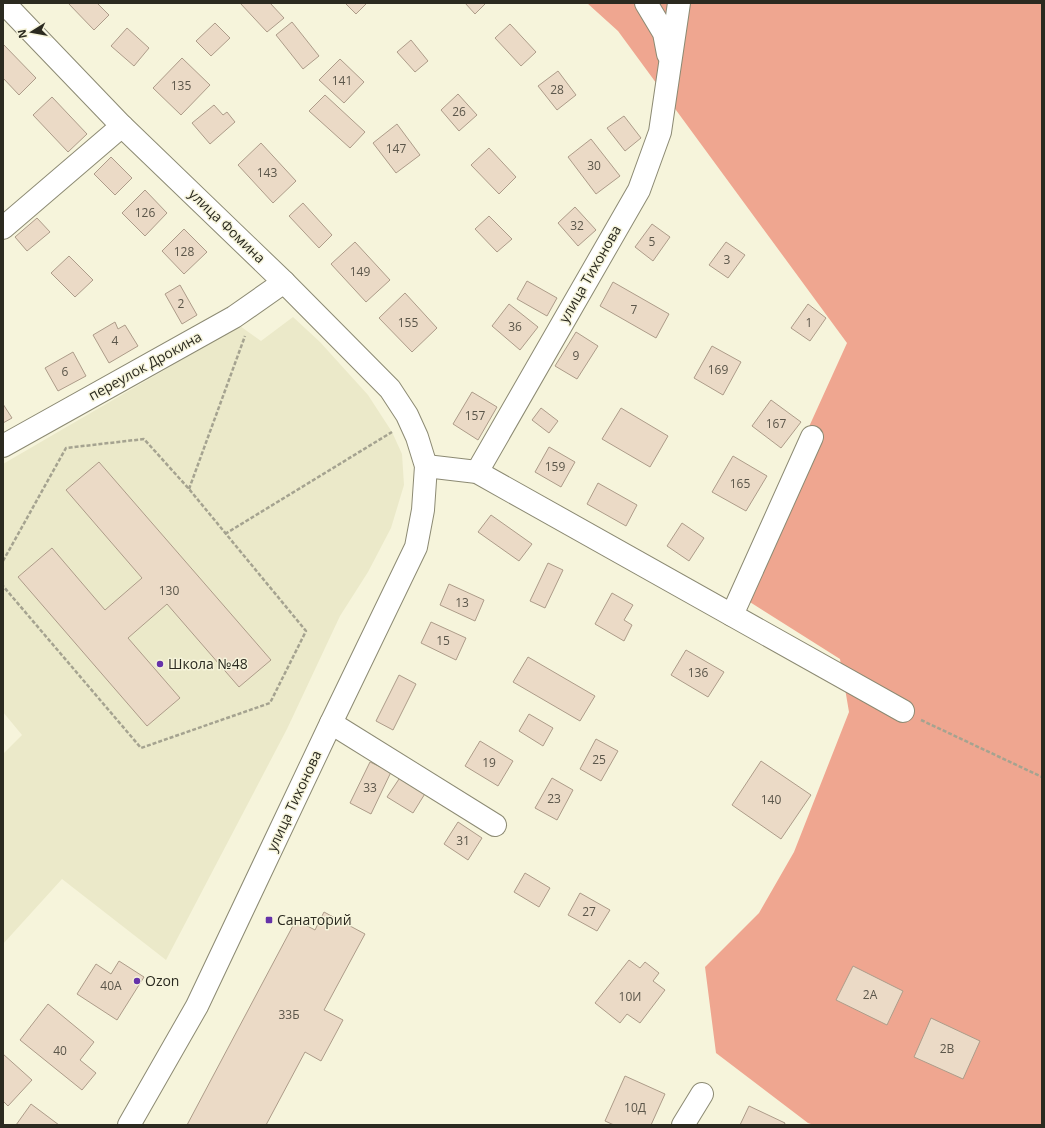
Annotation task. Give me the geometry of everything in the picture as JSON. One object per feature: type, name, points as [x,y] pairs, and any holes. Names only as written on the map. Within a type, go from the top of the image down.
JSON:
[{"type":"street","points":[[646,3],[664,33],[670,63]]},
{"type":"street","name":"улица Тихонова","points":[[477,472],[639,190],[660,132],[678,3]]},
{"type":"street","name":"улица Фомина","points":[[15,7],[122,126],[284,282],[390,389],[408,415],[426,466]]},
{"type":"street","points":[[3,228],[122,126]]},
{"type":"street","name":"переулок Дрокина","points":[[3,446],[234,317],[284,282]]},
{"type":"street","points":[[732,615],[812,437]]},
{"type":"street","points":[[426,466],[477,472],[903,711]]},
{"type":"street","name":"улица Тихонова","points":[[129,1125],[198,1006],[331,723],[416,547],[424,510],[426,466]]},
{"type":"street","points":[[331,723],[495,825]]},
{"type":"street","points":[[683,1125],[702,1094]]},
{"type":"path","points":[[189,489],[247,332]]},
{"type":"path","points":[[225,534],[392,432]]},
{"type":"path","points":[[3,561],[66,448],[144,439],[189,489],[306,631],[270,703],[141,748],[3,586]]},
{"type":"path","points":[[903,711],[1042,777]]},
{"type":"shaded area","points":[[587,3],[1042,3],[1042,1125],[814,1125],[808,1123],[716,1053],[705,967],[759,913],[794,852],[849,712],[840,659],[734,592],[847,343],[618,31]]},
{"type":"shaded area","name":"Школа №48","points":[[293,317],[320,342],[368,395],[392,432],[402,454],[404,485],[391,528],[368,572],[340,616],[287,729],[166,960],[62,879],[3,944],[3,754],[22,735],[3,712],[3,464],[240,326],[261,341]]},
{"type":"building","points":[[68,3],[97,3],[109,15],[94,30]]},
{"type":"building","points":[[240,3],[270,3],[284,18],[267,32]]},
{"type":"building","points":[[345,3],[367,3],[356,14]]},
{"type":"building","points":[[465,3],[486,3],[475,14]]},
{"type":"building","points":[[292,22],[319,56],[303,69],[276,35]]},
{"type":"building","points":[[215,23],[230,38],[211,56],[196,41]]},
{"type":"building","points":[[510,24],[536,52],[521,66],[495,38]]},
{"type":"building","points":[[127,28],[149,48],[134,66],[111,46]]},
{"type":"building","points":[[411,40],[428,61],[415,72],[397,52]]},
{"type":"building","points":[[3,44],[36,78],[19,95],[3,78]]},
{"type":"building","points":[[182,58],[210,85],[181,115],[153,88]]},
{"type":"building","points":[[340,59],[364,82],[344,103],[319,80]]},
{"type":"building","points":[[558,71],[576,95],[557,110],[538,86]]},
{"type":"building","points":[[458,94],[477,115],[459,131],[441,110]]},
{"type":"building","points":[[325,95],[365,132],[350,148],[309,111]]},
{"type":"building","points":[[52,97],[87,134],[68,152],[33,115]]},
{"type":"building","points":[[214,105],[223,115],[227,112],[235,122],[210,144],[192,123]]},
{"type":"building","points":[[624,116],[641,138],[625,151],[607,128]]},
{"type":"building","points":[[397,124],[420,155],[396,173],[373,143]]},
{"type":"building","points":[[591,139],[620,176],[596,194],[568,157]]},
{"type":"building","points":[[261,143],[296,181],[273,203],[238,165]]},
{"type":"building","points":[[489,148],[516,177],[499,194],[471,165]]},
{"type":"building","points":[[111,157],[132,178],[115,195],[94,174]]},
{"type":"building","points":[[145,190],[167,213],[145,236],[122,213]]},
{"type":"building","points":[[303,203],[332,235],[319,248],[289,216]]},
{"type":"building","points":[[575,207],[596,230],[578,246],[558,223]]},
{"type":"building","points":[[489,216],[512,239],[497,252],[475,229]]},
{"type":"building","points":[[37,218],[50,232],[27,251],[15,237]]},
{"type":"building","points":[[652,224],[670,237],[653,261],[635,247]]},
{"type":"building","points":[[184,229],[207,252],[184,274],[162,251]]},
{"type":"building","points":[[355,242],[390,280],[366,302],[331,264]]},
{"type":"building","points":[[726,242],[745,255],[728,278],[709,265]]},
{"type":"building","points":[[69,256],[93,280],[75,297],[51,273]]},
{"type":"building","points":[[527,281],[557,298],[547,316],[517,299]]},
{"type":"building","points":[[613,282],[669,314],[656,338],[600,306]]},
{"type":"building","points":[[180,285],[197,315],[182,324],[165,294]]},
{"type":"building","points":[[405,293],[437,328],[412,352],[379,318]]},
{"type":"building","points":[[509,304],[538,327],[520,350],[492,326]]},
{"type":"building","points":[[808,304],[826,318],[810,341],[791,328]]},
{"type":"building","points":[[115,322],[118,329],[125,325],[138,346],[109,363],[93,335]]},
{"type":"building","points":[[576,332],[598,346],[577,379],[555,366]]},
{"type":"building","points":[[712,346],[741,362],[723,395],[694,378]]},
{"type":"building","points":[[73,352],[86,376],[58,391],[45,368]]},
{"type":"building","points":[[472,392],[497,407],[478,440],[453,424]]},
{"type":"building","points":[[771,400],[801,422],[781,448],[752,426]]},
{"type":"building","points":[[3,404],[12,418],[3,423]]},
{"type":"building","points":[[541,408],[558,421],[549,433],[532,420]]},
{"type":"building","points":[[621,408],[668,436],[650,467],[602,439]]},
{"type":"building","points":[[549,447],[575,462],[561,487],[535,472]]},
{"type":"building","points":[[733,456],[767,476],[746,511],[712,492]]},
{"type":"building","points":[[99,462],[271,660],[239,687],[167,604],[128,638],[180,698],[147,726],[18,577],[52,548],[105,610],[142,578],[66,490]]},
{"type":"building","points":[[598,483],[637,505],[626,526],[587,504]]},
{"type":"building","points":[[491,515],[532,544],[519,561],[478,532]]},
{"type":"building","points":[[682,523],[704,538],[689,561],[667,546]]},
{"type":"building","points":[[548,563],[563,570],[545,608],[530,601]]},
{"type":"building","points":[[449,584],[484,600],[475,621],[440,605]]},
{"type":"building","points":[[612,593],[633,605],[624,620],[632,625],[624,641],[595,624]]},
{"type":"building","points":[[431,622],[466,638],[456,660],[421,643]]},
{"type":"building","points":[[686,650],[724,672],[708,697],[671,675]]},
{"type":"building","points":[[528,657],[595,696],[580,721],[513,682]]},
{"type":"building","points":[[399,675],[416,684],[393,730],[376,721]]},
{"type":"building","points":[[529,714],[553,728],[543,746],[519,731]]},
{"type":"building","points":[[596,739],[618,751],[601,781],[580,769]]},
{"type":"building","points":[[480,741],[513,761],[498,786],[465,766]]},
{"type":"building","points":[[761,761],[811,795],[781,839],[732,805]]},
{"type":"building","points":[[370,762],[391,772],[371,814],[350,803]]},
{"type":"building","points":[[401,776],[426,792],[413,813],[387,797]]},
{"type":"building","points":[[552,778],[573,790],[557,820],[535,808]]},
{"type":"building","points":[[458,822],[482,838],[468,860],[444,844]]},
{"type":"building","points":[[525,873],[550,888],[539,907],[514,892]]},
{"type":"building","points":[[580,893],[610,910],[597,931],[568,915]]},
{"type":"building","points":[[324,912],[365,934],[324,1010],[343,1020],[321,1061],[305,1052],[266,1125],[187,1125],[296,920],[315,930]]},
{"type":"building","points":[[629,960],[640,968],[645,962],[659,973],[653,981],[665,990],[640,1023],[627,1014],[620,1023],[595,1003]]},
{"type":"building","points":[[119,961],[144,977],[117,1020],[77,994],[96,964],[111,974]]},
{"type":"building","points":[[853,966],[903,991],[887,1025],[836,1000]]},
{"type":"building","points":[[48,1004],[94,1042],[80,1060],[96,1073],[82,1090],[20,1040]]},
{"type":"building","points":[[931,1018],[980,1041],[963,1079],[914,1057]]},
{"type":"building","points":[[3,1054],[32,1080],[8,1106],[3,1101]]},
{"type":"building","points":[[625,1076],[665,1094],[651,1125],[614,1125],[605,1121]]},
{"type":"building","points":[[31,1104],[59,1125],[16,1125]]},
{"type":"building","points":[[749,1106],[785,1123],[784,1125],[740,1125]]},
{"type":"place","name":"Школа №48","points":[[160,664]]},
{"type":"place","name":"Санаторий","points":[[269,920]]},
{"type":"place","name":"Ozon","points":[[137,981]]}]
